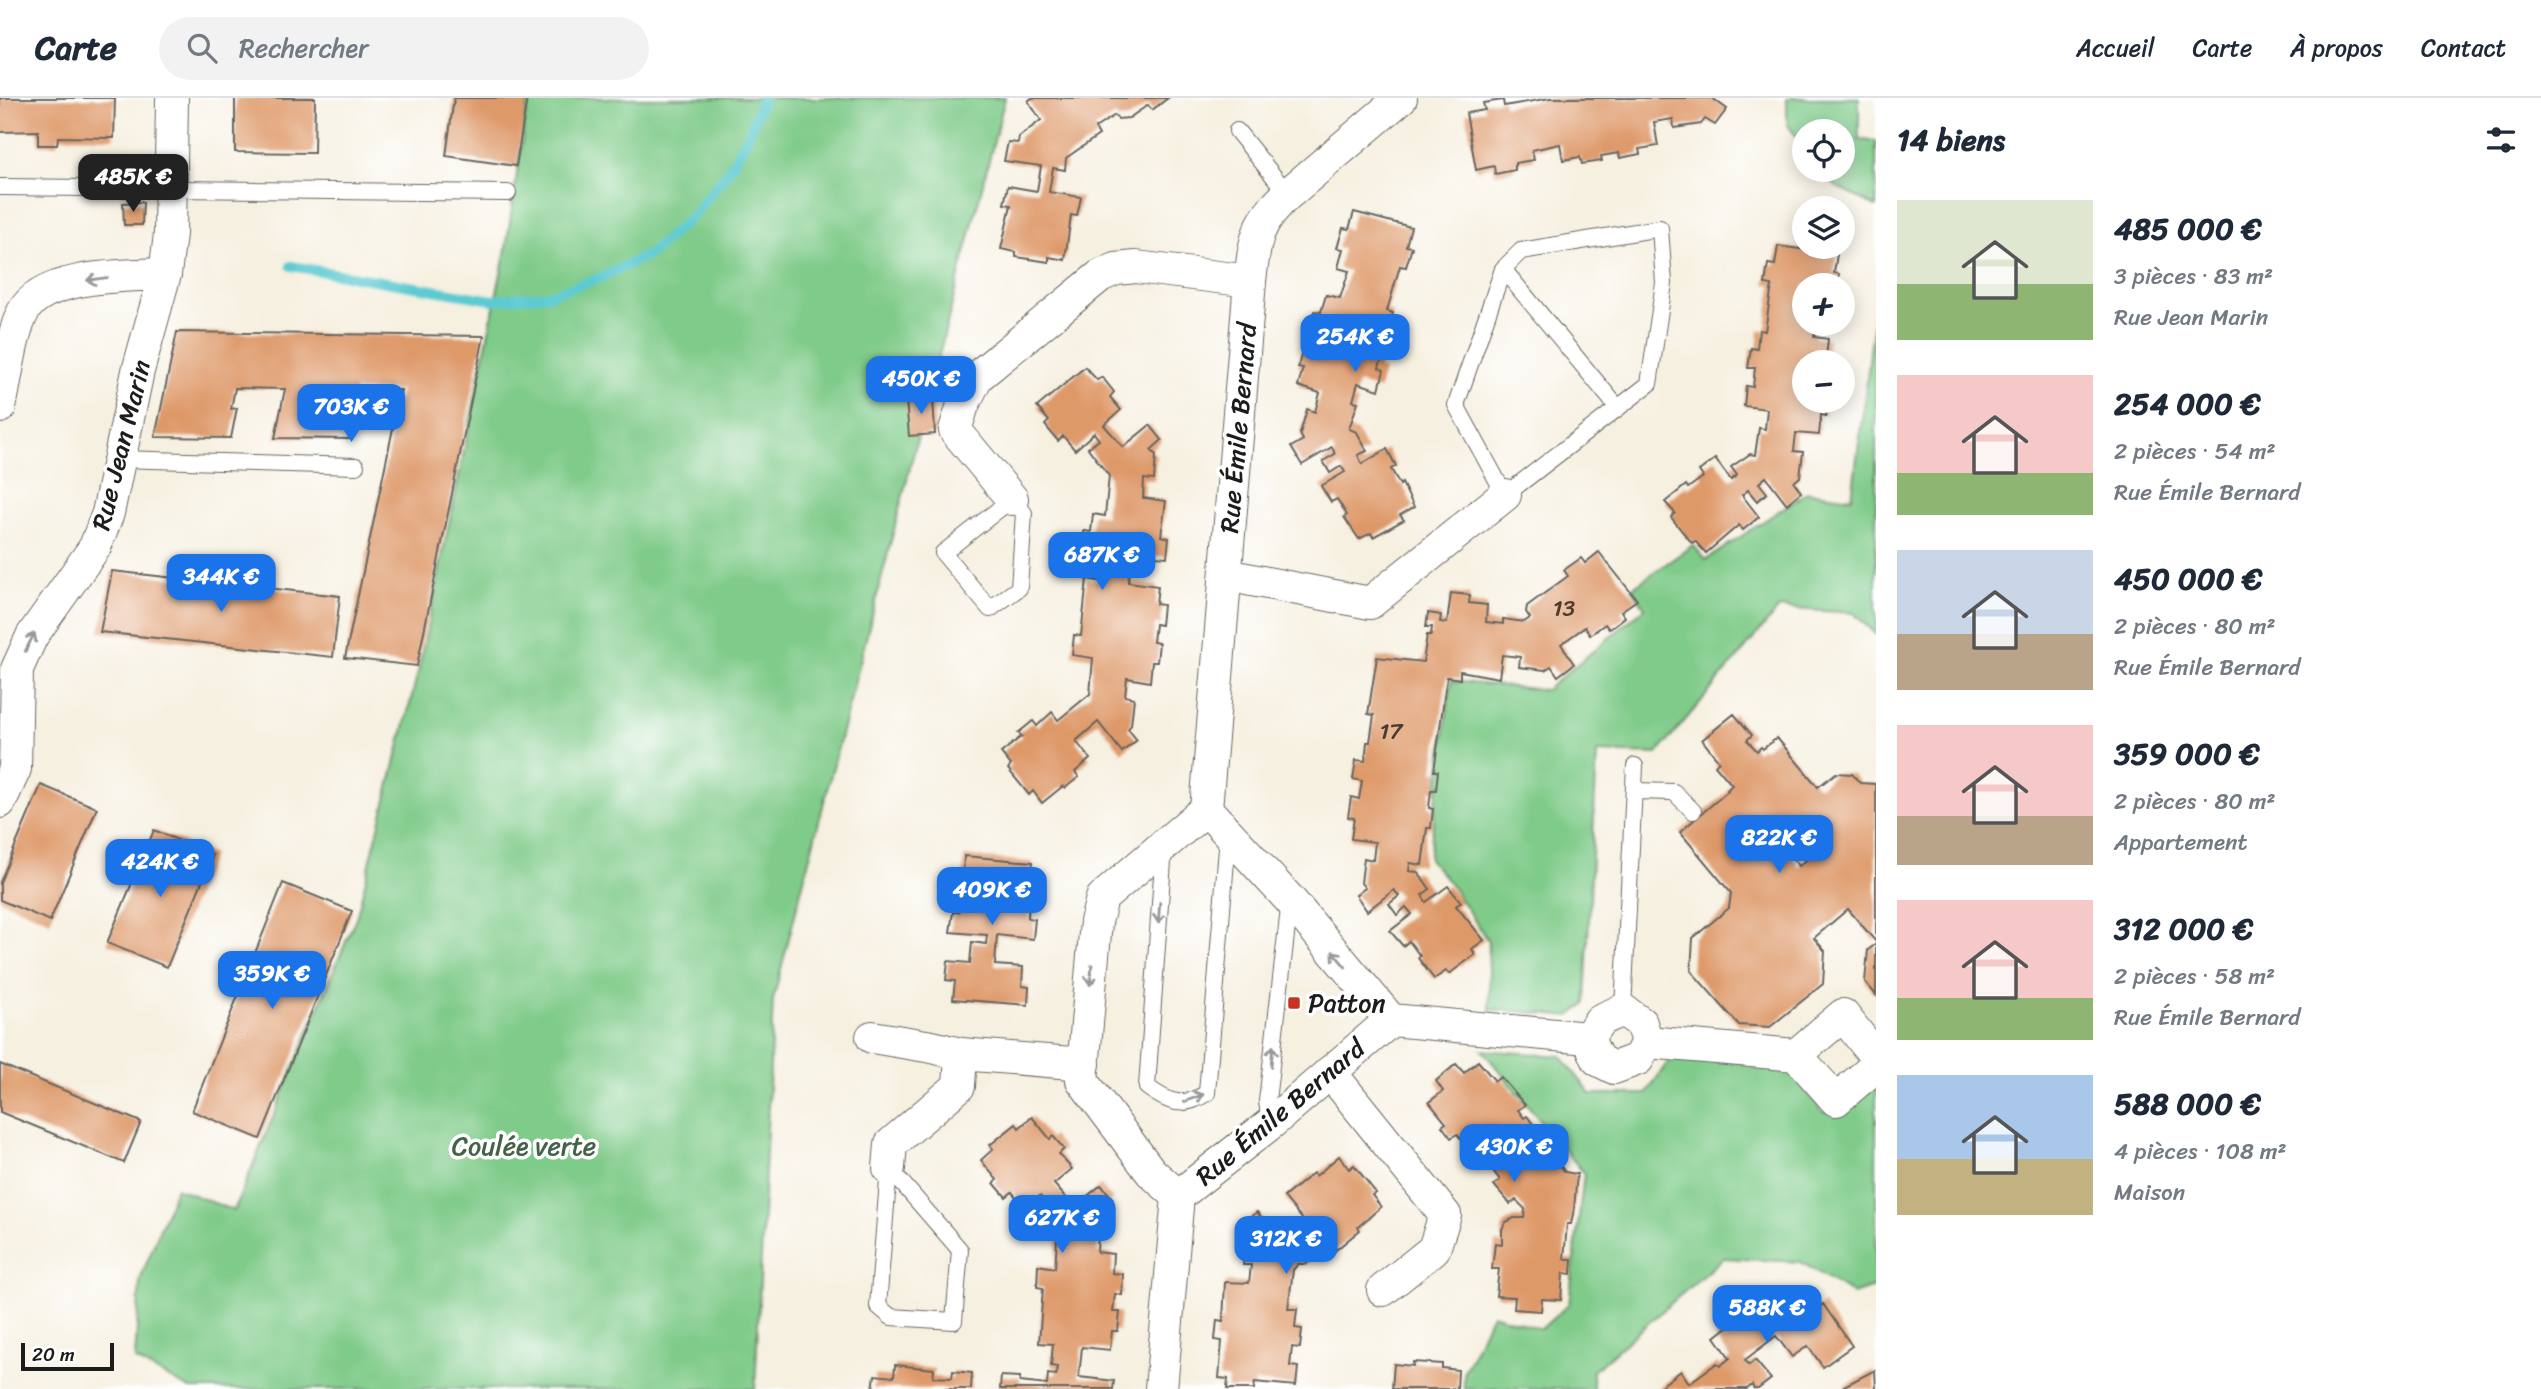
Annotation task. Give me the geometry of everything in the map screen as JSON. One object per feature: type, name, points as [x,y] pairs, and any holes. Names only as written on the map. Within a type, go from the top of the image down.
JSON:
[{"type":"street","name":"Rue Jean Marin","points":[[0,802],[15,769],[17,669],[32,636],[95,547],[107,513],[138,371],[165,274],[170,234],[172,98]]},
{"type":"street","name":"Rue Émile Bernard","points":[[1178,1196],[1151,1172],[1082,1080],[1096,922],[1102,898],[1206,809],[1250,281],[1259,228],[1272,209],[1288,194],[1401,98]]},
{"type":"street","points":[[1012,499],[956,430],[963,405],[977,377],[1100,275],[1116,269],[1136,267],[1250,281]]},
{"type":"street","points":[[0,407],[18,326],[31,300],[57,286],[120,276],[165,274]]},
{"type":"street","points":[[1226,575],[1370,603],[1505,495]]},
{"type":"street","name":"Rue Émile Bernard","points":[[1161,1389],[1178,1196],[1270,1124],[1391,1020],[1290,900],[1206,809]]},
{"type":"street","points":[[1623,1010],[1641,1023],[1647,1042],[1638,1059],[1614,1069],[1598,1060],[1588,1038],[1600,1020],[1623,1010]]},
{"type":"street","points":[[1796,1055],[1843,1015],[1876,1057]]},
{"type":"street","points":[[1391,1020],[1588,1038]]},
{"type":"street","points":[[872,1037],[961,1054],[1084,1064]]},
{"type":"street","points":[[1647,1042],[1796,1055],[1836,1100],[1876,1066]]},
{"type":"street","points":[[889,1168],[891,1144],[959,1086],[961,1054]]},
{"type":"street","points":[[1330,1072],[1445,1215],[1434,1249],[1383,1290]]},
{"type":"lane","points":[[1237,131],[1288,194]]},
{"type":"lane","points":[[0,187],[508,193]]},
{"type":"lane","points":[[1660,229],[1664,283],[1649,384],[1618,408],[1505,495],[1456,405],[1503,269],[1521,251],[1660,229]]},
{"type":"lane","points":[[1503,269],[1618,408]]},
{"type":"lane","points":[[118,459],[356,466]]},
{"type":"lane","points":[[1012,499],[1024,513],[1019,587],[990,609],[943,553],[1012,499]]},
{"type":"lane","points":[[1623,1010],[1635,766]]},
{"type":"lane","points":[[1634,791],[1674,792],[1693,811]]},
{"type":"lane","points":[[1164,845],[1147,1087],[1161,1097],[1176,1102],[1192,1102],[1207,1093],[1228,832]]},
{"type":"lane","points":[[1270,1124],[1267,1101],[1290,900]]},
{"type":"lane","points":[[889,1168],[960,1250],[954,1321],[891,1317],[878,1306],[889,1168]]},
{"type":"green space","name":"Coulée verte","points":[[528,98],[1005,98],[773,1000],[755,1389],[190,1389],[135,1360],[140,1280],[176,1188],[234,1211],[357,915],[419,668],[506,249]]},
{"type":"green space","points":[[1787,98],[1859,98],[1859,140],[1876,141],[1876,207],[1831,182],[1855,182],[1855,119],[1792,119],[1792,131],[1787,124]]},
{"type":"green space","points":[[1876,305],[1876,635],[1854,613],[1779,608],[1657,754],[1597,752],[1585,1004],[1570,1016],[1490,1009],[1488,941],[1449,882],[1429,859],[1451,681],[1546,690],[1645,608],[1632,588],[1693,545],[1706,560],[1807,492],[1852,498]]},
{"type":"green space","points":[[1482,1050],[1561,1056],[1591,1094],[1646,1094],[1672,1056],[1785,1064],[1823,1112],[1841,1113],[1876,1086],[1876,1286],[1853,1294],[1801,1262],[1723,1258],[1593,1371],[1593,1389],[1464,1389],[1464,1372],[1492,1314],[1541,1329],[1569,1304],[1584,1173]]},
{"type":"building","points":[[0,98],[115,98],[114,138],[58,137],[57,145],[38,145],[38,131],[0,132]]},
{"type":"building","points":[[235,98],[315,98],[314,153],[235,152]]},
{"type":"building","points":[[454,98],[527,98],[516,166],[446,156]]},
{"type":"building","points":[[1032,98],[1168,98],[1152,110],[1148,105],[1129,118],[1118,119],[1115,115],[1095,128],[1099,135],[1066,158],[1065,170],[1053,168],[1049,192],[1081,197],[1077,216],[1071,215],[1065,260],[1049,257],[1049,262],[1016,257],[1016,252],[1001,249],[1011,205],[1004,204],[1008,186],[1037,191],[1041,166],[1004,161],[1008,142],[1018,143],[1019,137],[1041,120],[1028,101]]},
{"type":"building","points":[[1550,98],[1712,98],[1727,109],[1715,125],[1705,119],[1701,124],[1674,128],[1673,119],[1654,122],[1658,146],[1639,149],[1640,154],[1620,158],[1619,153],[1601,156],[1602,161],[1582,164],[1580,157],[1563,160],[1560,144],[1532,150],[1534,160],[1515,163],[1515,170],[1495,174],[1494,166],[1476,170],[1466,113],[1485,110],[1483,103],[1503,100],[1504,106]]},
{"type":"building","points":[[143,202],[142,225],[124,225],[123,203]]},
{"type":"building","points":[[1354,212],[1411,227],[1406,246],[1412,247],[1406,267],[1400,266],[1387,311],[1393,313],[1388,332],[1394,333],[1390,351],[1384,350],[1379,368],[1384,370],[1379,390],[1358,383],[1353,401],[1358,402],[1349,429],[1357,432],[1367,451],[1358,455],[1362,464],[1387,449],[1396,466],[1391,469],[1400,485],[1402,483],[1414,507],[1400,515],[1404,520],[1373,537],[1371,533],[1359,539],[1344,517],[1347,515],[1337,499],[1331,502],[1321,486],[1345,472],[1341,466],[1330,473],[1323,461],[1335,454],[1332,447],[1302,465],[1291,447],[1303,440],[1300,434],[1307,409],[1315,412],[1320,393],[1298,386],[1303,368],[1298,367],[1303,347],[1309,349],[1314,331],[1309,329],[1314,311],[1321,312],[1326,295],[1340,298],[1349,271],[1338,268],[1343,249],[1337,248],[1343,228],[1349,229]]},
{"type":"building","points":[[1778,246],[1792,248],[1792,259],[1836,259],[1834,273],[1792,273],[1792,336],[1828,339],[1827,350],[1792,350],[1792,413],[1826,413],[1826,416],[1821,415],[1819,435],[1796,433],[1794,451],[1803,452],[1800,477],[1794,482],[1801,492],[1787,504],[1766,477],[1759,483],[1767,493],[1757,501],[1748,490],[1742,495],[1759,517],[1743,530],[1739,525],[1706,553],[1682,531],[1671,517],[1675,513],[1665,502],[1686,485],[1688,488],[1703,477],[1699,471],[1715,459],[1731,480],[1737,475],[1731,467],[1750,454],[1755,455],[1759,428],[1765,429],[1767,409],[1744,406],[1746,386],[1753,387],[1755,368],[1748,368],[1751,348],[1757,349],[1759,330],[1765,331],[1772,285],[1765,284],[1768,264],[1775,265]]},
{"type":"building","points":[[177,332],[484,336],[417,666],[345,658],[401,390],[355,390],[351,410],[357,410],[350,439],[275,438],[285,389],[235,388],[231,409],[237,408],[231,438],[155,437]]},
{"type":"building","points":[[1085,367],[1097,380],[1102,377],[1114,392],[1110,397],[1121,410],[1104,425],[1123,447],[1150,425],[1162,440],[1151,450],[1156,455],[1154,480],[1144,479],[1143,498],[1166,501],[1161,536],[1169,538],[1167,557],[1131,554],[1128,582],[1158,586],[1156,604],[1163,605],[1161,625],[1155,624],[1153,642],[1159,643],[1157,662],[1152,662],[1150,682],[1127,678],[1125,696],[1134,698],[1131,725],[1128,729],[1137,740],[1122,752],[1098,722],[1076,741],[1090,759],[1075,772],[1079,777],[1042,803],[1033,791],[1029,795],[1008,769],[1011,765],[1001,753],[1022,736],[1018,733],[1033,721],[1037,726],[1052,712],[1058,720],[1090,694],[1093,658],[1072,655],[1074,635],[1081,636],[1087,579],[1100,581],[1102,551],[1083,549],[1084,531],[1091,532],[1093,514],[1105,516],[1109,476],[1088,448],[1099,440],[1094,433],[1075,450],[1063,436],[1058,441],[1045,425],[1049,421],[1037,407]]},
{"type":"building","points":[[933,397],[935,434],[909,436],[906,399]]},
{"type":"building","points":[[1599,552],[1637,600],[1621,611],[1625,617],[1609,629],[1605,624],[1590,635],[1585,627],[1561,644],[1574,664],[1558,676],[1551,666],[1545,670],[1519,667],[1520,657],[1502,655],[1499,678],[1460,671],[1460,679],[1447,677],[1434,771],[1438,771],[1436,790],[1431,790],[1429,808],[1433,809],[1431,828],[1427,828],[1422,865],[1410,863],[1409,871],[1418,872],[1430,889],[1422,895],[1426,902],[1448,886],[1461,902],[1456,906],[1484,940],[1472,949],[1475,955],[1449,974],[1446,971],[1434,979],[1409,941],[1403,946],[1390,931],[1412,914],[1406,907],[1397,915],[1389,904],[1399,896],[1394,890],[1367,911],[1356,895],[1365,888],[1361,883],[1364,858],[1373,860],[1375,842],[1351,839],[1354,818],[1348,817],[1351,797],[1359,799],[1362,781],[1353,779],[1356,760],[1365,761],[1367,742],[1370,742],[1374,715],[1368,714],[1377,657],[1423,662],[1427,635],[1431,635],[1432,627],[1426,627],[1428,613],[1441,615],[1440,622],[1447,623],[1451,593],[1470,595],[1469,603],[1487,605],[1486,622],[1503,624],[1503,619],[1524,622],[1530,618],[1526,612],[1527,606],[1568,576],[1564,570],[1581,558],[1585,563]]},
{"type":"building","points":[[112,571],[210,582],[209,590],[220,591],[221,583],[340,596],[333,657],[100,632]]},
{"type":"building","points":[[1734,714],[1752,735],[1747,740],[1757,751],[1777,738],[1818,787],[1836,773],[1852,774],[1860,783],[1876,784],[1876,942],[1848,909],[1814,938],[1825,951],[1823,984],[1770,1027],[1739,1025],[1691,971],[1693,938],[1729,908],[1731,893],[1680,832],[1732,785],[1715,765],[1719,761],[1702,740]],"holes":[[[1804,821],[1824,845],[1799,866],[1779,842]]]},
{"type":"building","points":[[41,785],[97,808],[50,921],[0,900],[0,882]]},
{"type":"building","points":[[154,830],[213,855],[167,967],[107,943]]},
{"type":"building","points":[[964,856],[1033,862],[1031,880],[1038,881],[1036,900],[1029,900],[1028,918],[1035,919],[1033,939],[997,935],[995,965],[1023,967],[1022,986],[1029,987],[1028,1005],[953,999],[955,981],[946,980],[948,961],[970,963],[972,942],[986,944],[987,935],[950,932],[953,912],[959,912],[961,894],[954,893],[956,874],[963,874]]},
{"type":"building","points":[[283,883],[352,911],[260,1139],[192,1111]]},
{"type":"building","points":[[1876,944],[1876,995],[1865,982],[1868,950]]},
{"type":"building","points":[[1478,1061],[1495,1081],[1501,1077],[1525,1105],[1518,1110],[1524,1118],[1527,1116],[1536,1128],[1530,1133],[1537,1142],[1531,1148],[1546,1167],[1556,1160],[1565,1172],[1577,1174],[1571,1224],[1567,1224],[1564,1259],[1572,1259],[1571,1274],[1563,1273],[1561,1300],[1542,1299],[1541,1311],[1514,1309],[1515,1297],[1496,1296],[1499,1269],[1492,1269],[1495,1243],[1502,1244],[1502,1229],[1506,1222],[1514,1218],[1524,1218],[1525,1209],[1516,1200],[1510,1204],[1494,1185],[1500,1180],[1487,1163],[1487,1156],[1492,1151],[1484,1141],[1472,1152],[1457,1134],[1451,1138],[1442,1126],[1446,1123],[1429,1102],[1443,1091],[1436,1081],[1456,1064],[1464,1073]]},
{"type":"building","points":[[0,1064],[141,1122],[124,1163],[0,1112]]},
{"type":"building","points":[[1032,1117],[1050,1139],[1053,1136],[1064,1149],[1059,1154],[1072,1169],[1054,1184],[1074,1207],[1101,1185],[1113,1199],[1104,1207],[1108,1213],[1106,1235],[1098,1234],[1097,1252],[1113,1254],[1112,1273],[1123,1274],[1122,1295],[1115,1294],[1113,1312],[1120,1312],[1118,1331],[1112,1331],[1110,1350],[1082,1347],[1079,1377],[1114,1381],[1113,1389],[1000,1389],[1001,1376],[1020,1377],[1020,1382],[1047,1385],[1048,1374],[1056,1375],[1057,1367],[1051,1366],[1053,1344],[1039,1343],[1043,1288],[1037,1287],[1038,1265],[1055,1268],[1058,1225],[1044,1224],[1033,1211],[1045,1202],[1040,1196],[1025,1208],[1012,1192],[1006,1197],[994,1183],[997,1180],[981,1160],[993,1149],[990,1145],[1016,1124],[1019,1128]]},
{"type":"building","points":[[1339,1156],[1349,1169],[1354,1165],[1376,1193],[1372,1195],[1381,1207],[1358,1227],[1360,1230],[1331,1254],[1316,1236],[1311,1242],[1319,1253],[1306,1264],[1298,1264],[1293,1270],[1288,1309],[1297,1309],[1295,1328],[1302,1329],[1300,1348],[1292,1347],[1290,1366],[1298,1367],[1296,1386],[1255,1382],[1254,1389],[1227,1389],[1228,1379],[1219,1378],[1222,1341],[1215,1340],[1217,1320],[1223,1321],[1225,1282],[1249,1283],[1251,1265],[1243,1265],[1246,1239],[1250,1235],[1242,1225],[1257,1212],[1281,1240],[1304,1221],[1284,1197],[1313,1173],[1316,1176]]},
{"type":"building","points":[[1791,1296],[1806,1318],[1823,1304],[1852,1346],[1823,1367],[1808,1346],[1792,1357],[1776,1336],[1745,1360],[1749,1365],[1755,1360],[1771,1379],[1758,1389],[1754,1389],[1752,1385],[1747,1389],[1657,1389],[1681,1371],[1689,1383],[1717,1363],[1720,1366],[1730,1358],[1715,1337],[1753,1307],[1755,1309],[1771,1297],[1777,1307]]},
{"type":"building","points":[[1413,1362],[1442,1364],[1442,1368],[1458,1370],[1457,1389],[1392,1389],[1394,1364],[1413,1366]]},
{"type":"building","points":[[895,1365],[934,1369],[933,1377],[952,1378],[953,1371],[972,1373],[971,1389],[873,1389],[875,1375],[894,1377]]},
{"type":"building","points":[[1875,1370],[1876,1389],[1846,1389],[1844,1386]]},
{"type":"waterway","points":[[291,266],[493,300],[548,295],[600,278],[650,254],[693,215],[729,170],[747,138],[763,98]]},
{"type":"place","name":"Patton","points":[[1294,1003]]}]
